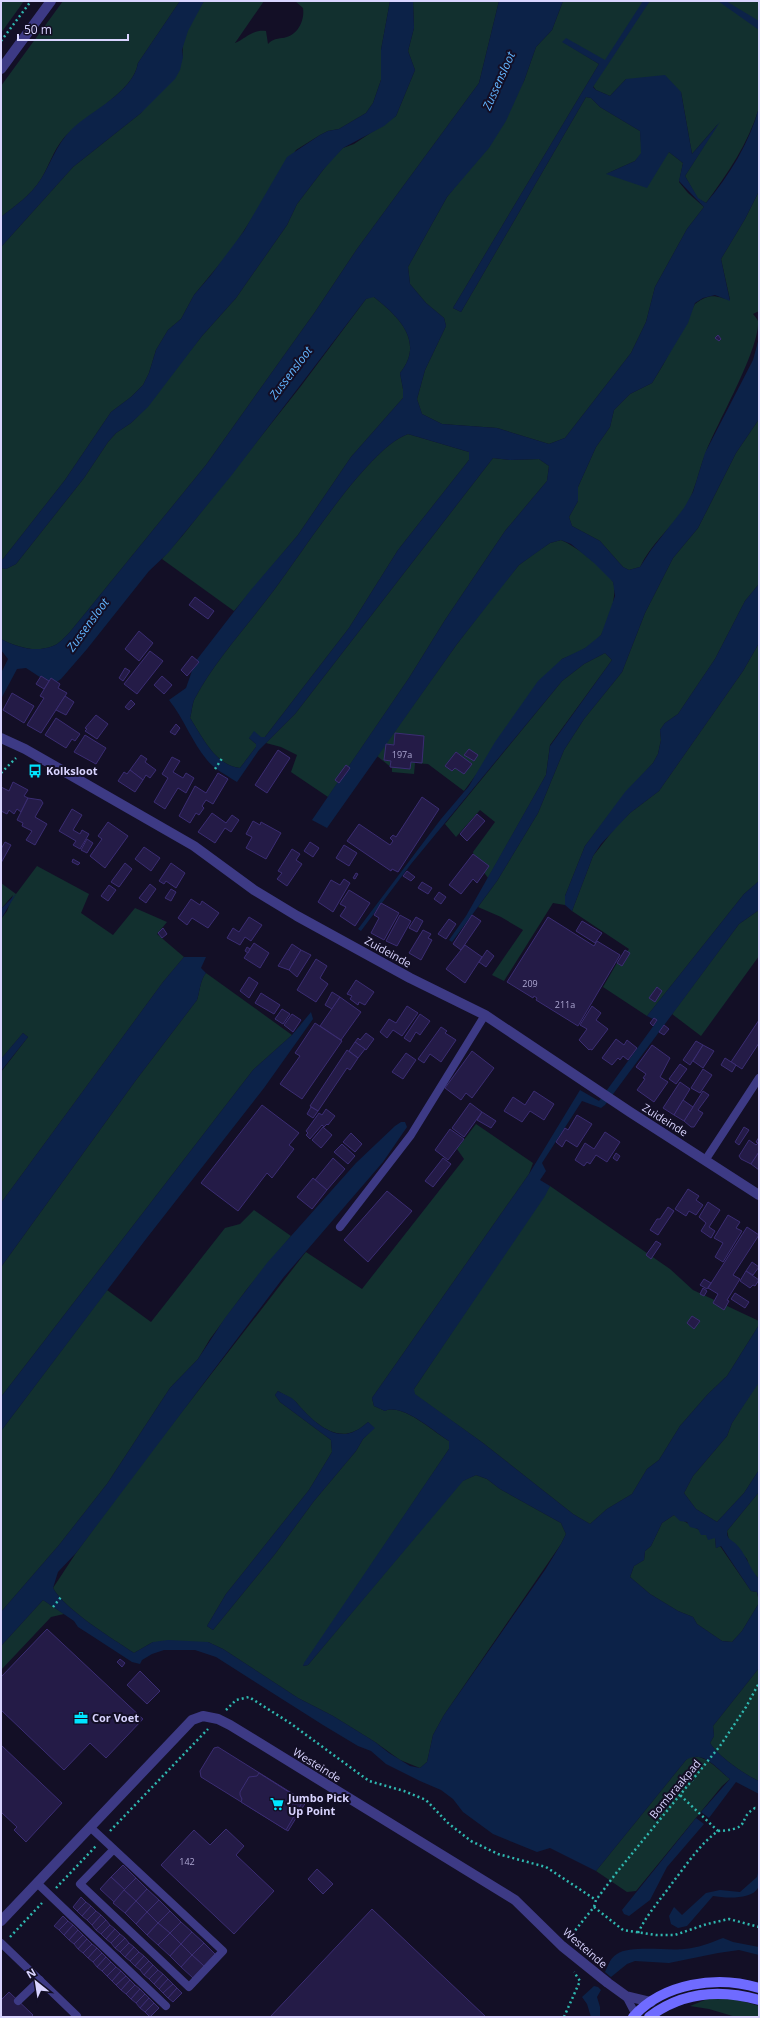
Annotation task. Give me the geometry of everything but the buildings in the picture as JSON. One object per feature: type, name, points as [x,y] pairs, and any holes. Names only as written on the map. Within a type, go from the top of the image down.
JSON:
[{"type":"main road","points":[[635,2016],[651,2002],[676,1990],[697,1984],[736,1982],[759,1988]]},
{"type":"main road","points":[[649,2017],[679,2000],[701,1995],[729,1994],[759,2000]]},
{"type":"street","points":[[1,69],[51,1]]},
{"type":"street","name":"Zuideinde","points":[[1,738],[25,749],[194,846],[254,890],[297,916],[410,978],[485,1015],[759,1195]]},
{"type":"street","name":"Westeinde","points":[[1,1921],[192,1720],[202,1716],[218,1719],[515,1900],[562,1946],[608,1983],[626,1996],[651,2002]]},
{"type":"lane","points":[[340,1227],[411,1135],[485,1015]]},
{"type":"lane","points":[[706,1159],[759,1078]]},
{"type":"lane","points":[[90,1827],[114,1849],[223,1951],[189,1987],[80,1884],[114,1849]]},
{"type":"lane","points":[[37,1883],[166,2006]]},
{"type":"lane","points":[[1,1943],[78,2016],[76,2017]]},
{"type":"lane","points":[[18,2001],[40,1980]]},
{"type":"lane","points":[[626,1996],[635,2016]]},
{"type":"path","points":[[1,41],[31,1]]},
{"type":"path","points":[[1,773],[25,749]]},
{"type":"path","points":[[215,769],[223,757]]},
{"type":"path","points":[[53,1607],[61,1597]]},
{"type":"path","name":"Bombraakpad","points":[[218,1719],[236,1700],[249,1697],[290,1723],[369,1781],[426,1800],[448,1823],[471,1841],[498,1854],[546,1867],[596,1900],[720,1746],[746,1707],[759,1683]]},
{"type":"path","points":[[680,1795],[718,1830]]},
{"type":"path","points":[[638,1933],[645,1920],[690,1859],[709,1837],[718,1830],[739,1828],[744,1824],[751,1810],[755,1808],[759,1809]]},
{"type":"path","points":[[594,1907],[623,1930],[638,1933],[675,1935],[707,1924],[729,1920],[759,1927]]},
{"type":"green space","points":[[1,1],[24,1],[1,33]]},
{"type":"green space","points":[[63,1],[180,1],[138,63],[134,74],[127,85],[106,104],[82,121],[63,139],[56,148],[44,174],[37,185],[22,200],[1,217],[1,86]]},
{"type":"green space","points":[[204,1],[264,1],[235,43],[257,31],[266,31],[268,44],[271,41],[292,35],[299,28],[303,18],[303,8],[295,1],[390,1],[381,50],[381,80],[373,103],[366,113],[339,129],[328,131],[320,135],[296,150],[232,249],[194,295],[181,319],[168,330],[156,350],[149,373],[143,385],[131,397],[111,412],[65,480],[3,559],[1,559],[1,247],[73,167],[141,113],[183,57],[186,35],[192,21]]},
{"type":"green space","points":[[413,1],[499,1],[479,83],[357,249],[315,312],[206,465],[70,632],[55,645],[40,649],[20,647],[1,639],[1,568],[6,569],[16,564],[84,478],[108,442],[116,433],[131,423],[139,415],[202,336],[236,298],[287,225],[297,204],[333,157],[343,148],[354,144],[396,116],[415,70],[408,51],[414,28]]},
{"type":"green space","points":[[563,1],[759,1],[759,108],[749,134],[737,158],[706,203],[698,199],[685,176],[718,124],[692,154],[681,92],[626,79],[610,96],[596,90],[593,86],[608,62],[563,42],[599,64],[453,308],[461,312],[586,97],[591,98],[600,107],[640,131],[642,153],[635,161],[606,174],[669,152],[683,163],[679,182],[688,193],[704,207],[687,229],[655,287],[646,322],[631,353],[565,438],[549,444],[497,428],[442,424],[422,414],[417,399],[425,370],[446,326],[444,318],[426,303],[410,284],[408,267],[447,197],[463,177],[524,81],[536,47],[552,30]]},
{"type":"green space","points":[[759,191],[759,311],[753,314],[758,321],[757,334],[752,349],[745,368],[703,459],[688,502],[684,509],[649,551],[640,567],[629,570],[623,567],[600,541],[572,526],[569,517],[578,501],[578,487],[596,447],[610,427],[614,410],[630,394],[652,383],[695,304],[712,296],[730,300],[721,259],[745,219]]},
{"type":"green space","points":[[374,297],[392,313],[406,331],[410,351],[407,362],[400,373],[403,398],[351,457],[298,535],[234,611],[162,559],[183,535],[301,386],[366,299]]},
{"type":"green space","points":[[759,419],[759,584],[745,601],[715,659],[678,714],[665,723],[660,730],[661,740],[658,754],[653,763],[626,792],[585,846],[565,896],[565,905],[553,903],[504,981],[492,975],[523,930],[501,917],[478,907],[497,881],[538,813],[564,750],[584,719],[622,672],[645,613],[673,558],[698,528],[736,453]]},
{"type":"green space","points":[[408,434],[469,452],[469,460],[398,550],[349,628],[265,737],[249,738],[256,744],[256,747],[240,768],[223,762],[210,749],[190,718],[195,698],[222,656],[274,590],[336,503],[374,459],[392,443]]},
{"type":"green space","points":[[493,458],[510,460],[539,459],[549,466],[547,481],[505,531],[445,620],[409,678],[328,797],[291,772],[297,755],[281,747],[266,743],[295,714]]},
{"type":"green space","points":[[561,540],[590,558],[610,577],[613,582],[614,594],[612,609],[607,624],[601,635],[593,643],[562,659],[464,791],[428,764],[415,763],[414,774],[392,772],[392,768],[377,756],[457,644],[519,565],[550,543]]},
{"type":"green space","points":[[759,643],[759,881],[744,894],[647,1016],[603,987],[617,963],[629,949],[572,911],[593,856],[615,828],[630,813],[659,791],[743,671]]},
{"type":"green space","points":[[605,653],[612,660],[550,745],[546,775],[488,878],[475,860],[473,852],[495,822],[480,810],[456,837],[445,824],[562,681],[584,664]]},
{"type":"green space","points":[[37,866],[89,894],[81,913],[113,935],[135,908],[167,922],[157,934],[184,957],[163,982],[1,1203],[1,1072],[28,1037],[23,1033],[1,1059],[1,919],[7,911],[13,895],[1,909],[1,883],[16,894]]},
{"type":"green space","points":[[759,910],[759,956],[701,1036],[672,1014],[739,924]]},
{"type":"green space","points":[[206,973],[292,1035],[253,1070],[1,1397],[1,1267],[136,1080],[197,1000],[201,982]]},
{"type":"green space","points":[[476,1124],[533,1163],[529,1174],[372,1398],[374,1406],[385,1411],[400,1411],[418,1420],[449,1441],[449,1449],[303,1666],[308,1665],[462,1481],[476,1475],[487,1479],[500,1489],[561,1523],[566,1534],[561,1544],[444,1715],[433,1735],[427,1762],[420,1768],[400,1760],[375,1742],[333,1716],[298,1698],[223,1649],[208,1642],[153,1642],[134,1653],[78,1614],[67,1605],[53,1588],[76,1553],[136,1471],[306,1252],[362,1289],[464,1159],[457,1149]],"holes":[[[278,1391],[294,1401],[322,1427],[330,1431],[347,1434],[357,1430],[368,1422],[374,1428],[363,1439],[356,1451],[314,1501],[275,1554],[213,1630],[207,1626],[226,1594],[309,1490],[332,1452],[331,1440],[280,1402],[275,1395]]]},
{"type":"green space","points":[[550,1186],[670,1269],[693,1290],[759,1321],[759,1325],[727,1376],[708,1394],[680,1426],[659,1460],[647,1469],[632,1494],[607,1509],[590,1524],[573,1514],[483,1443],[414,1394],[414,1389]]},
{"type":"green space","points":[[254,1210],[291,1236],[247,1289],[210,1339],[198,1359],[170,1388],[107,1484],[59,1545],[1,1612],[1,1431],[107,1290],[151,1322],[225,1228],[240,1224]]},
{"type":"green space","points":[[759,1381],[759,1470],[744,1493],[717,1522],[696,1509],[684,1493],[693,1476],[727,1436],[732,1423]]},
{"type":"green space","points":[[759,1492],[759,1579],[750,1569],[747,1559],[729,1540],[727,1531]]},
{"type":"green space","points":[[674,1515],[715,1538],[716,1548],[720,1546],[751,1591],[757,1592],[759,1603],[742,1631],[732,1642],[722,1641],[697,1624],[693,1617],[678,1611],[650,1594],[630,1577],[634,1566],[644,1560],[645,1551],[651,1546],[662,1523]]},
{"type":"green space","points":[[43,1600],[64,1614],[51,1617],[1,1670],[1,1646]]},
{"type":"green space","points":[[759,1668],[759,1781],[732,1765],[719,1754],[710,1743],[714,1736],[713,1726]]},
{"type":"green space","points":[[691,1756],[697,1756],[707,1760],[730,1779],[722,1786],[636,1891],[627,1892],[596,1871],[686,1760]]},
{"type":"green space","points":[[710,1998],[732,1998],[759,2006],[759,2017],[736,2017],[709,2009],[690,2006]]},
{"type":"water","points":[[180,1],[204,1],[188,31],[182,50],[183,57],[180,70],[175,79],[141,113],[73,167],[1,247],[1,217],[22,200],[37,185],[58,148],[71,130],[120,92],[128,83],[135,74],[138,63]]},
{"type":"water","points":[[390,1],[413,1],[414,28],[408,51],[415,70],[396,116],[384,126],[343,148],[323,170],[297,204],[287,225],[236,298],[202,336],[148,407],[131,423],[116,433],[108,442],[84,478],[16,564],[6,569],[1,568],[1,559],[3,559],[65,480],[111,412],[131,397],[143,385],[149,373],[156,350],[168,330],[181,319],[194,295],[244,231],[287,157],[320,135],[328,131],[339,129],[366,113],[373,103],[381,80],[381,50]]},
{"type":"water","name":"Zussensloot","points":[[499,1],[563,1],[552,30],[536,47],[524,81],[506,121],[489,148],[447,197],[408,267],[410,284],[426,303],[444,318],[446,326],[425,370],[417,399],[422,414],[442,424],[497,428],[549,444],[565,438],[631,353],[646,322],[655,287],[687,229],[704,207],[679,181],[683,163],[669,152],[647,188],[606,174],[635,161],[641,153],[640,131],[600,107],[591,98],[586,97],[461,312],[453,308],[599,64],[562,42],[566,38],[605,60],[643,1],[650,1],[593,87],[596,90],[610,96],[626,79],[665,75],[681,92],[692,154],[720,122],[685,176],[698,198],[706,203],[731,170],[738,158],[750,134],[759,108],[759,191],[745,219],[721,259],[730,301],[715,295],[703,298],[695,303],[688,323],[652,383],[630,394],[614,410],[610,427],[596,447],[578,487],[578,501],[569,517],[572,526],[600,541],[623,567],[629,570],[640,567],[651,550],[684,508],[693,492],[705,453],[753,360],[759,338],[759,419],[736,453],[698,528],[673,558],[645,613],[622,672],[584,719],[564,750],[538,813],[497,881],[452,942],[449,940],[466,916],[546,775],[550,746],[612,660],[605,653],[584,664],[562,681],[411,864],[361,931],[358,929],[441,819],[469,786],[495,742],[538,681],[562,659],[585,648],[601,635],[615,596],[613,582],[594,563],[571,544],[561,540],[550,543],[519,565],[457,644],[327,828],[312,820],[409,678],[445,620],[505,531],[547,481],[549,466],[539,459],[510,460],[493,458],[295,714],[259,750],[237,782],[217,769],[207,760],[169,700],[186,688],[195,662],[250,591],[298,535],[351,457],[403,398],[400,373],[407,362],[410,351],[409,341],[406,331],[400,322],[374,297],[366,299],[231,476],[168,553],[149,571],[87,649],[61,679],[52,685],[26,668],[17,669],[1,699],[1,673],[8,659],[1,650],[1,639],[19,647],[39,649],[55,645],[70,632],[206,465],[315,312],[357,249],[479,83]],"holes":[[[408,434],[469,452],[469,460],[398,550],[349,628],[265,737],[261,737],[254,731],[249,738],[256,744],[256,747],[240,768],[223,762],[210,749],[190,718],[194,700],[222,656],[274,590],[336,503],[374,459],[392,443]]]},
{"type":"water","points":[[718,1],[726,1],[759,21],[759,30]]},
{"type":"water","points":[[759,584],[759,643],[743,671],[659,791],[630,813],[601,844],[593,856],[572,911],[565,905],[565,896],[585,846],[625,792],[653,763],[658,754],[661,740],[660,730],[665,723],[678,714],[715,659],[745,601]]},
{"type":"water","points":[[759,881],[759,910],[739,924],[605,1105],[601,1108],[582,1101],[542,1163],[546,1171],[540,1180],[550,1186],[545,1196],[414,1389],[415,1394],[483,1443],[573,1514],[590,1524],[607,1509],[632,1494],[647,1469],[659,1460],[680,1426],[708,1394],[727,1376],[759,1325],[758,1384],[732,1423],[727,1436],[693,1476],[684,1493],[696,1509],[717,1522],[744,1493],[759,1470],[759,1492],[727,1531],[727,1534],[730,1540],[742,1551],[759,1579],[759,1598],[757,1592],[751,1591],[721,1546],[716,1548],[715,1538],[708,1540],[706,1535],[701,1535],[698,1529],[690,1527],[687,1522],[680,1521],[674,1515],[662,1523],[651,1546],[645,1551],[644,1560],[634,1566],[630,1577],[650,1594],[678,1611],[693,1617],[697,1624],[722,1641],[732,1642],[742,1631],[759,1603],[759,1668],[713,1726],[714,1736],[710,1743],[719,1754],[732,1765],[759,1781],[759,1794],[736,1782],[709,1818],[701,1812],[730,1779],[710,1762],[698,1757],[692,1757],[686,1760],[596,1871],[550,1848],[537,1852],[493,1834],[463,1812],[453,1799],[441,1790],[386,1764],[371,1751],[358,1746],[323,1725],[216,1657],[195,1650],[164,1650],[152,1654],[142,1660],[140,1664],[132,1662],[78,1627],[74,1621],[43,1600],[1,1646],[1,1612],[59,1545],[107,1484],[170,1388],[198,1359],[225,1318],[267,1263],[356,1163],[395,1126],[401,1122],[405,1122],[407,1127],[383,1162],[283,1278],[76,1553],[58,1572],[53,1588],[67,1605],[78,1614],[134,1653],[153,1642],[168,1640],[208,1642],[223,1649],[298,1698],[333,1716],[410,1766],[420,1768],[427,1762],[433,1735],[444,1715],[545,1570],[566,1534],[561,1523],[500,1489],[487,1479],[476,1475],[463,1481],[308,1665],[303,1666],[449,1449],[449,1441],[418,1420],[400,1411],[385,1411],[374,1406],[372,1398],[529,1174],[580,1090],[599,1101],[657,1021],[647,1016],[744,894]]},
{"type":"water","points":[[16,894],[1,919],[1,909]]},
{"type":"water","points":[[184,957],[206,957],[201,968],[206,973],[201,982],[197,1000],[136,1080],[1,1267],[1,1203],[163,982]]},
{"type":"water","points":[[311,1012],[313,1019],[264,1088],[146,1239],[1,1431],[1,1397],[253,1070],[292,1035]]},
{"type":"water","points":[[23,1033],[28,1037],[1,1071],[1,1059]]},
{"type":"water","points":[[278,1391],[294,1400],[308,1415],[322,1427],[330,1431],[338,1434],[347,1434],[357,1430],[368,1422],[375,1428],[363,1439],[356,1451],[314,1501],[275,1554],[213,1630],[207,1626],[226,1594],[309,1490],[332,1452],[331,1440],[280,1402],[275,1395]]},
{"type":"water","points":[[696,1818],[704,1824],[667,1867],[650,1900],[629,1916],[624,1914],[622,1910]]},
{"type":"water","points":[[759,1869],[759,1886],[755,1892],[750,1895],[737,1897],[713,1896],[687,1926],[678,1928],[671,1924],[669,1916],[674,1907],[682,1915],[706,1893],[720,1890],[740,1892],[757,1877]]},
{"type":"water","points":[[723,1938],[733,1942],[759,1947],[759,1955],[739,1950],[669,1963],[635,1961],[627,1964],[611,1977],[605,1972],[613,1958],[623,1951],[640,1949],[689,1948],[704,1945]]},
{"type":"water","points":[[594,1986],[601,1990],[597,1997],[600,2007],[600,2017],[591,2017],[587,2004],[582,1997]]},
{"type":"place","name":"Kolksloot","points":[[35,771]]},
{"type":"place","name":"Cor Voet","points":[[81,1718]]},
{"type":"place","name":"Jumbo Pick Up Point","points":[[277,1804]]}]
